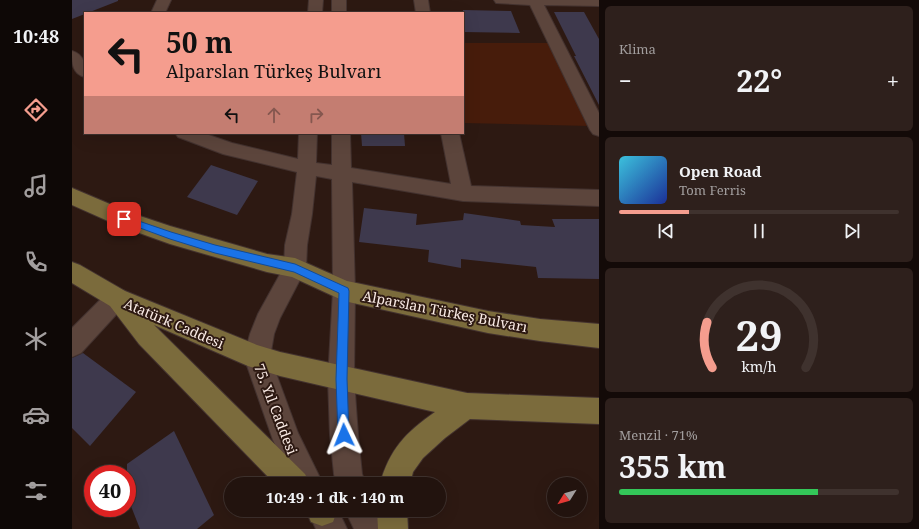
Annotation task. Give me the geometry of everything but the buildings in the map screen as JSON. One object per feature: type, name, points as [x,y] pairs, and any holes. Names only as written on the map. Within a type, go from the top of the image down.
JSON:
[{"type":"main road","points":[[72,196],[124,219],[170,235],[259,261],[295,268]]},
{"type":"main road","name":"Alparslan Türkeş Bulvarı","points":[[295,268],[344,291],[488,322],[540,330],[599,336]]},
{"type":"main road","name":"Atatürk Caddesi","points":[[72,272],[116,298],[268,361]]},
{"type":"main road","points":[[116,298],[148,336],[288,477]]},
{"type":"main road","points":[[268,361],[341,379],[467,406],[599,411]]},
{"type":"main road","points":[[397,477],[406,456],[436,427],[467,406]]},
{"type":"main road","points":[[392,517],[393,529]]},
{"type":"street","points":[[158,12],[164,0]]},
{"type":"street","points":[[315,12],[316,0]]},
{"type":"street","points":[[339,0],[339,12]]},
{"type":"street","points":[[420,0],[423,12]]},
{"type":"street","points":[[502,0],[599,2]]},
{"type":"street","points":[[535,1],[599,130]]},
{"type":"street","points":[[72,56],[84,71]]},
{"type":"street","points":[[187,134],[229,149],[307,168],[463,193],[599,198]]},
{"type":"street","points":[[295,268],[296,245],[302,214],[307,168],[308,134]]},
{"type":"street","points":[[340,134],[344,291],[341,379],[344,443],[349,477]]},
{"type":"street","points":[[450,134],[463,193]]},
{"type":"street","name":"75. Yıl Caddesi","points":[[295,268],[270,314],[262,334],[287,440],[304,477]]},
{"type":"street","points":[[72,345],[116,298]]},
{"type":"street","points":[[364,517],[370,529]]},
{"type":"shaded area","points":[[464,43],[548,43],[590,126],[464,123]]},
{"type":"route","points":[[124,219],[215,249],[267,263],[295,268],[344,291],[341,379],[344,435]]}]
